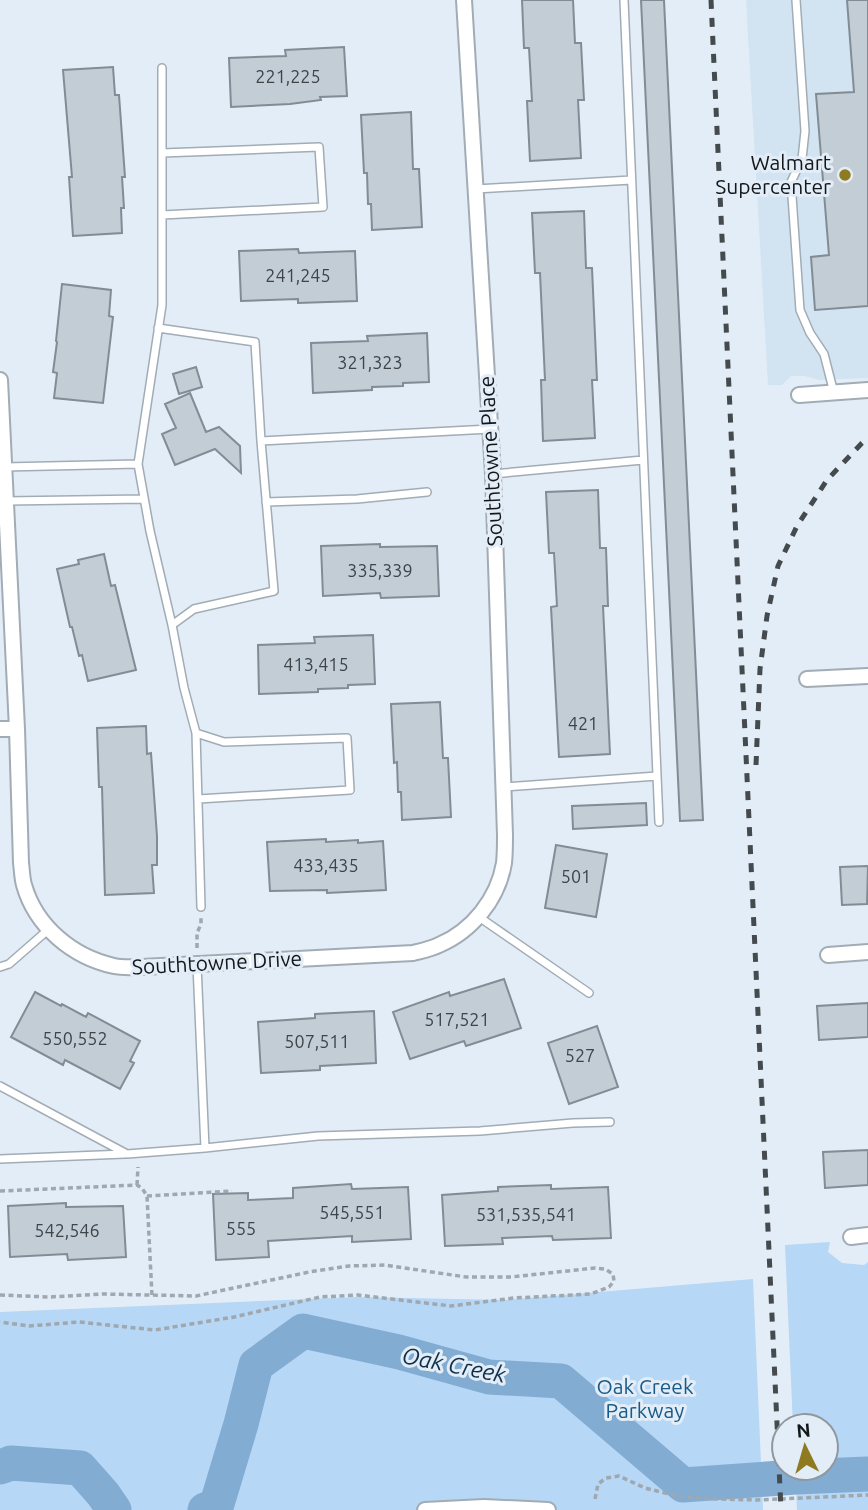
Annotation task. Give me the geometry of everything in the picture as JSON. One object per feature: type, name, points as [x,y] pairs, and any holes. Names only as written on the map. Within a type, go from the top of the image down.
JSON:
[{"type":"street","name":"Southtowne Place","points":[[464,0],[493,474],[505,835],[504,864],[494,894],[479,916]]},
{"type":"street","name":"Southtowne Drive","points":[[0,380],[21,863],[24,884],[33,906],[49,929],[69,948],[89,959],[117,967],[413,953],[439,946],[463,931],[479,916]]},
{"type":"street","points":[[799,395],[868,390]]},
{"type":"street","points":[[807,679],[868,676]]},
{"type":"street","points":[[0,729],[17,729]]},
{"type":"street","points":[[828,954],[868,952]]},
{"type":"street","points":[[851,1237],[868,1236]]},
{"type":"street","points":[[425,1510],[484,1507],[548,1510]]},
{"type":"lane","points":[[624,0],[659,822]]},
{"type":"lane","points":[[796,0],[805,131],[802,159],[791,183],[800,310],[810,333],[824,354],[834,393]]},
{"type":"lane","points":[[162,68],[162,305],[138,464],[184,688],[196,733],[201,907]]},
{"type":"lane","points":[[162,153],[319,146],[323,207],[162,215]]},
{"type":"lane","points":[[475,189],[631,180]]},
{"type":"lane","points":[[158,328],[255,342],[274,591],[194,609],[172,625]]},
{"type":"lane","points":[[261,441],[490,429]]},
{"type":"lane","points":[[493,474],[643,460]]},
{"type":"lane","points":[[4,467],[138,464]]},
{"type":"lane","points":[[266,502],[358,499],[427,492]]},
{"type":"lane","points":[[5,501],[144,499]]},
{"type":"lane","points":[[196,733],[224,742],[347,738],[350,790],[198,799]]},
{"type":"lane","points":[[503,787],[657,776]]},
{"type":"lane","points":[[479,916],[589,993]]},
{"type":"lane","points":[[0,967],[9,964],[49,929]]},
{"type":"lane","points":[[197,964],[205,1148]]},
{"type":"lane","points":[[0,1086],[127,1154]]},
{"type":"lane","points":[[0,1160],[127,1154],[318,1136],[480,1131],[610,1122]]},
{"type":"path","points":[[197,964],[197,933],[201,924],[201,907]]},
{"type":"path","points":[[137,1185],[140,1153]]},
{"type":"path","points":[[0,1191],[137,1185],[142,1188],[147,1196],[152,1296]]},
{"type":"path","points":[[147,1196],[232,1191]]},
{"type":"path","points":[[0,1295],[197,1296],[309,1272],[349,1266],[385,1265],[466,1277],[511,1277],[594,1268],[606,1269],[613,1275],[614,1281],[609,1287],[591,1294],[514,1298],[451,1306],[358,1296],[320,1297],[233,1317],[155,1330],[79,1322],[29,1326],[0,1322]]},
{"type":"path","points":[[595,1499],[597,1484],[607,1478],[619,1476],[645,1488],[681,1497],[757,1500],[868,1495]]},
{"type":"shaded area","points":[[746,0],[868,0],[868,378],[819,380],[791,376],[782,385],[768,385]]},
{"type":"green space","points":[[830,1242],[828,1252],[842,1263],[864,1265],[868,1262],[868,1510],[797,1510],[796,1482],[840,1482],[840,1412],[792,1412],[785,1245]]},
{"type":"green space","name":"Oak Creek Parkway","points":[[753,1279],[763,1510],[0,1510],[0,1312],[357,1297],[505,1300]]},
{"type":"building","points":[[522,0],[573,0],[575,43],[581,43],[584,100],[578,100],[581,158],[530,161],[527,101],[532,101],[529,48],[524,48]]},
{"type":"building","points":[[641,0],[664,0],[703,820],[680,821]]},
{"type":"building","name":"Walmart Supercenter","points":[[847,0],[868,0],[868,306],[815,310],[811,257],[829,255],[816,94],[854,92]]},
{"type":"building","points":[[344,47],[347,96],[320,97],[321,100],[290,104],[231,107],[229,58],[286,56],[285,50]]},
{"type":"building","points":[[113,67],[115,95],[119,95],[125,177],[122,177],[122,233],[73,236],[69,177],[72,177],[63,70]]},
{"type":"building","points":[[411,112],[413,169],[419,169],[422,227],[372,230],[367,173],[364,173],[361,115]]},
{"type":"building","points":[[584,211],[586,268],[592,268],[597,380],[592,380],[595,438],[543,441],[541,380],[545,380],[540,273],[535,273],[532,213]]},
{"type":"building","points":[[298,249],[299,253],[355,251],[357,301],[241,301],[239,251]]},
{"type":"building","points":[[62,284],[111,290],[109,316],[113,317],[103,403],[54,398],[57,373],[53,372]]},
{"type":"building","points":[[427,333],[429,382],[372,387],[372,390],[313,393],[311,343],[368,341],[367,336]]},
{"type":"building","points":[[196,367],[202,387],[179,394],[173,374]]},
{"type":"building","points":[[190,393],[206,432],[219,427],[240,446],[241,473],[215,449],[175,465],[162,434],[176,428],[165,404]]},
{"type":"building","points":[[598,490],[600,548],[606,548],[608,606],[603,606],[610,754],[559,757],[551,607],[557,606],[554,553],[549,553],[546,492]]},
{"type":"building","points":[[380,544],[380,547],[437,546],[439,596],[381,598],[380,593],[323,596],[321,546]]},
{"type":"building","points":[[104,554],[111,586],[115,585],[136,670],[88,681],[82,655],[79,656],[70,627],[57,569],[79,564],[78,560]]},
{"type":"building","points":[[373,635],[375,684],[318,689],[318,692],[259,694],[258,645],[315,643],[314,637]]},
{"type":"building","points":[[440,702],[443,758],[448,758],[451,817],[402,820],[397,762],[394,763],[391,704]]},
{"type":"building","points":[[146,726],[147,754],[151,753],[157,836],[157,865],[152,865],[154,893],[105,895],[102,787],[99,787],[97,728]]},
{"type":"building","points":[[646,803],[647,825],[573,829],[572,806]]},
{"type":"building","points":[[326,839],[326,842],[383,841],[386,890],[327,893],[327,890],[270,891],[267,842]]},
{"type":"building","points":[[556,845],[607,854],[596,917],[545,908]]},
{"type":"building","points":[[868,866],[867,904],[842,905],[840,867]]},
{"type":"building","points":[[504,979],[521,1028],[466,1046],[464,1041],[410,1059],[393,1012],[449,992],[450,996]]},
{"type":"building","points":[[35,992],[86,1017],[88,1013],[140,1041],[130,1061],[134,1063],[120,1089],[65,1060],[63,1065],[11,1037]]},
{"type":"building","points":[[868,1003],[868,1037],[819,1040],[817,1006]]},
{"type":"building","points":[[374,1011],[376,1063],[320,1066],[320,1070],[261,1073],[258,1022],[315,1018],[315,1014]]},
{"type":"building","points":[[597,1026],[618,1087],[569,1104],[548,1043]]},
{"type":"building","points":[[868,1150],[868,1185],[825,1188],[823,1152]]},
{"type":"building","points":[[351,1184],[352,1189],[408,1187],[411,1239],[352,1242],[352,1236],[268,1241],[269,1257],[216,1260],[213,1194],[248,1193],[248,1200],[293,1198],[293,1188]]},
{"type":"building","points":[[551,1185],[551,1189],[608,1187],[611,1238],[502,1238],[503,1244],[445,1246],[442,1195],[498,1191],[498,1187]]},
{"type":"building","points":[[66,1203],[66,1207],[123,1206],[126,1257],[68,1260],[67,1254],[10,1257],[8,1206]]},
{"type":"waterway","name":"Oak Creek","points":[[205,1510],[216,1507],[256,1365],[303,1331],[399,1352],[489,1377],[561,1381],[683,1485],[868,1474]]},
{"type":"waterway","name":"Oak Creek","points":[[0,1467],[11,1463],[80,1468],[114,1510]]},
{"type":"railway","points":[[711,0],[781,1510]]},
{"type":"railway","points":[[756,765],[760,669],[767,616],[778,566],[797,526],[827,480],[868,438]]},
{"type":"place","name":"Walmart Supercenter","points":[[845,175]]}]
